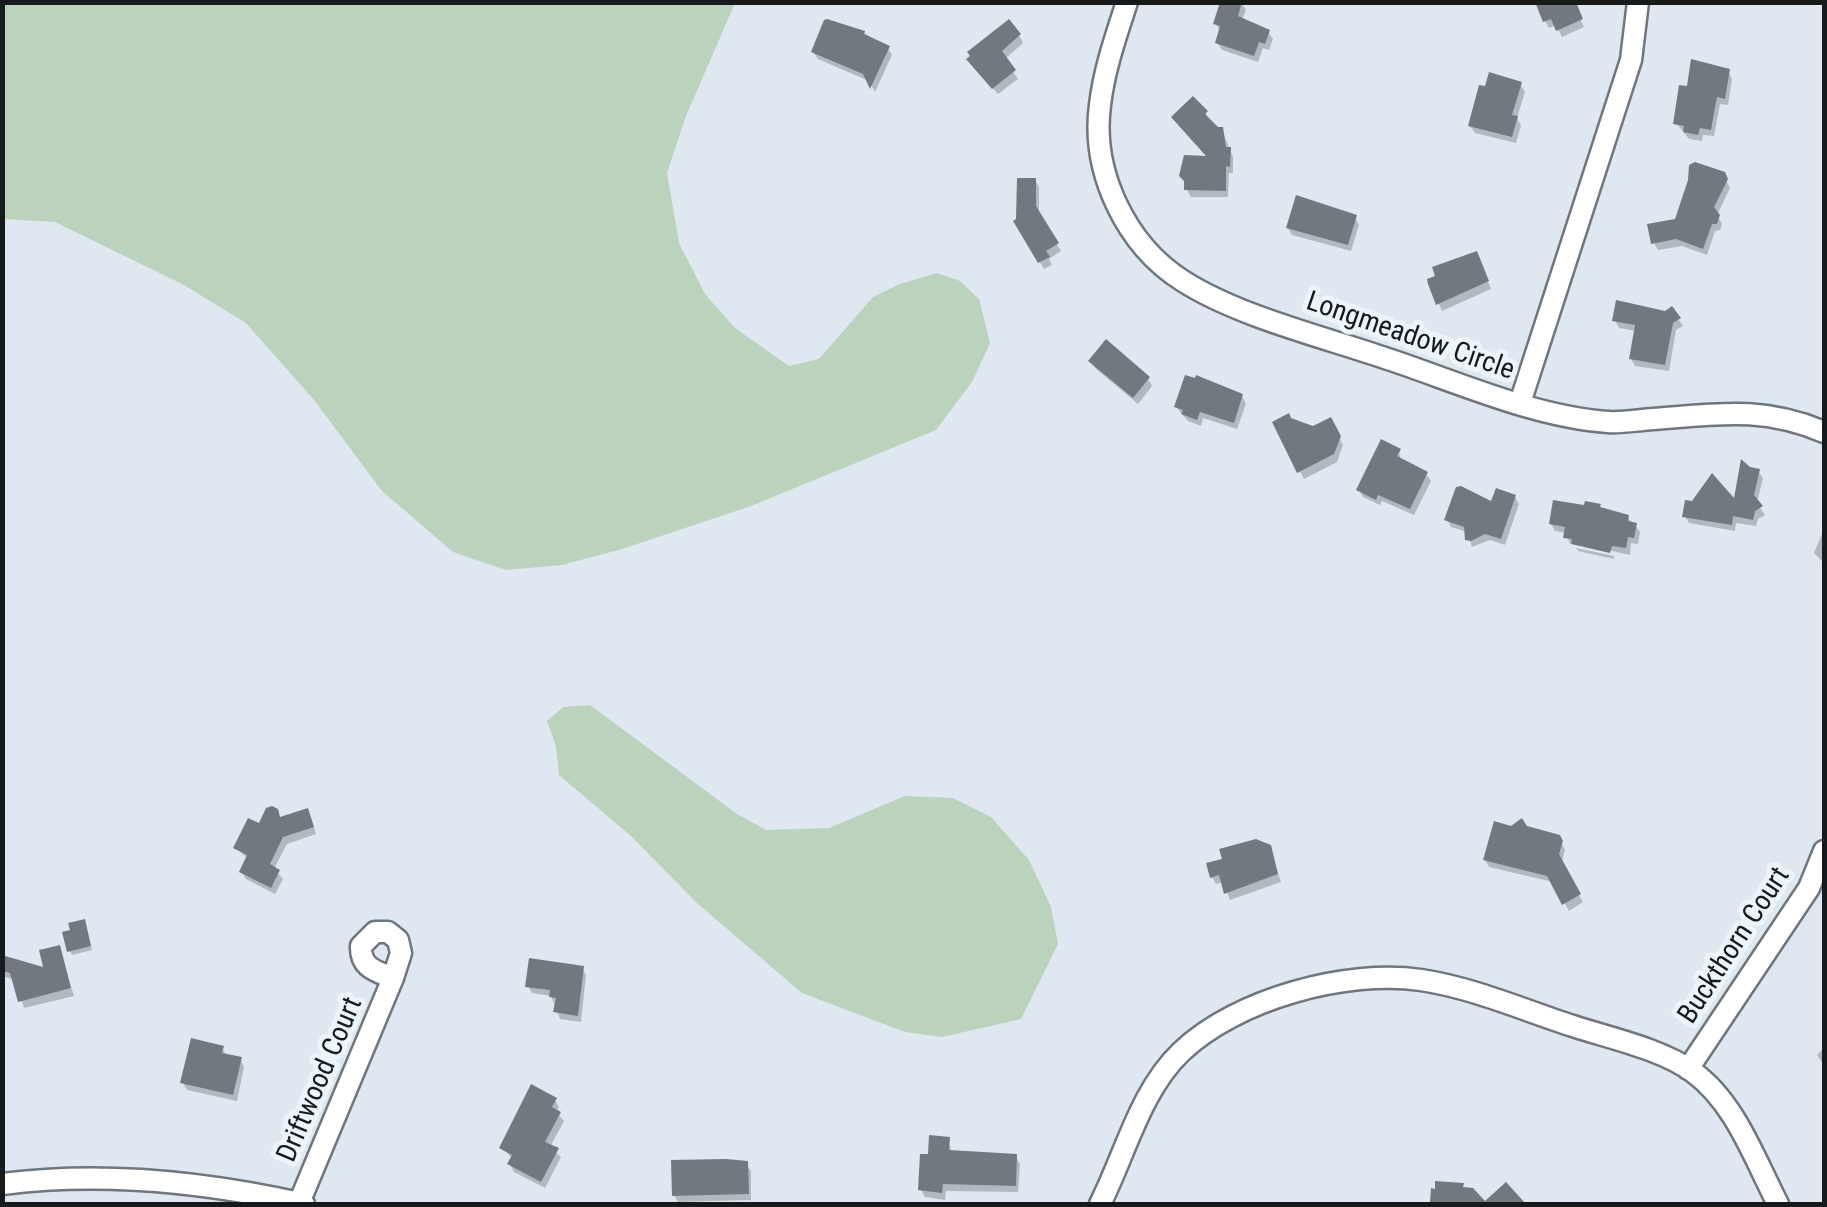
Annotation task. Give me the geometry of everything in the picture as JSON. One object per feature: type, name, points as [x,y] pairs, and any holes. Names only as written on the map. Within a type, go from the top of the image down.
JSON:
[{"type":"street","name":"Longmeadow Circle","points":[[1127,2],[1106,71],[1099,132],[1104,170],[1119,211],[1159,262],[1182,281],[1216,299],[1520,403],[1631,60],[1638,2]]},
{"type":"street","points":[[1520,403],[1576,418],[1611,422],[1774,414],[1824,432]]},
{"type":"street","name":"Buckthorn Court","points":[[1688,1068],[1809,888],[1824,852]]},
{"type":"street","name":"Driftwood Court","points":[[301,1204],[393,978]]},
{"type":"street","points":[[1100,1204],[1146,1102],[1181,1052],[1214,1026],[1289,994],[1356,980],[1392,978],[1480,994],[1642,1048],[1688,1068],[1714,1091],[1736,1122],[1778,1204]]},
{"type":"street","points":[[2,1184],[76,1179],[170,1182],[301,1204]]},
{"type":"green space","points":[[2,3],[735,3],[686,116],[667,173],[679,243],[705,294],[735,328],[789,366],[819,359],[873,297],[937,273],[960,281],[979,299],[990,343],[972,382],[936,430],[751,506],[562,565],[506,570],[453,552],[382,491],[314,400],[246,323],[184,285],[55,222],[3,219]]},
{"type":"green space","points":[[590,705],[737,814],[766,830],[829,828],[905,796],[953,798],[991,817],[1029,860],[1051,907],[1058,944],[1021,1019],[942,1037],[905,1032],[802,993],[697,903],[631,836],[559,775],[556,746],[547,721],[563,707]]},
{"type":"building","points":[[1220,2],[1242,2],[1238,16],[1270,30],[1265,44],[1259,42],[1254,56],[1215,43],[1220,26],[1213,24]]},
{"type":"building","points":[[1535,2],[1576,2],[1583,19],[1556,31],[1551,19],[1543,22]]},
{"type":"building","points":[[827,19],[865,31],[864,34],[890,46],[870,89],[863,74],[811,52]]},
{"type":"building","points":[[1009,19],[1021,34],[1002,51],[1016,70],[992,89],[966,59],[970,56],[967,52]]},
{"type":"building","points":[[1691,59],[1730,69],[1725,99],[1717,97],[1711,130],[1700,128],[1698,135],[1683,132],[1684,126],[1673,124],[1679,85],[1687,86]]},
{"type":"building","points":[[1489,72],[1522,82],[1512,115],[1518,116],[1512,137],[1468,126],[1479,85],[1485,86]]},
{"type":"building","points":[[1193,96],[1208,111],[1205,114],[1223,127],[1226,147],[1231,147],[1226,191],[1184,190],[1184,181],[1179,176],[1184,155],[1206,156],[1171,117]]},
{"type":"building","points":[[1695,162],[1725,172],[1728,179],[1714,207],[1720,215],[1717,224],[1712,224],[1703,249],[1676,239],[1651,244],[1647,224],[1675,219],[1689,165]]},
{"type":"building","points":[[1017,178],[1036,178],[1036,206],[1059,243],[1046,251],[1050,257],[1038,263],[1013,221]]},
{"type":"building","points":[[1296,195],[1357,215],[1348,245],[1286,228]]},
{"type":"building","points":[[1477,251],[1489,281],[1436,305],[1427,279],[1435,276],[1432,267]]},
{"type":"building","points":[[1616,300],[1665,311],[1672,306],[1681,318],[1673,323],[1665,365],[1629,359],[1635,325],[1612,321]]},
{"type":"building","points":[[1106,339],[1150,377],[1133,398],[1088,361]]},
{"type":"building","points":[[1185,375],[1196,375],[1243,394],[1234,423],[1200,412],[1197,420],[1181,414],[1183,410],[1174,407]]},
{"type":"building","points":[[1289,413],[1291,418],[1313,426],[1331,417],[1341,436],[1334,454],[1297,473],[1272,422]]},
{"type":"building","points":[[1381,439],[1401,449],[1397,456],[1428,472],[1410,509],[1356,490]]},
{"type":"building","points":[[1741,459],[1760,469],[1754,495],[1763,506],[1755,511],[1753,520],[1733,516],[1732,525],[1682,517],[1685,500],[1692,501],[1712,473],[1734,498]]},
{"type":"building","points":[[1456,487],[1491,501],[1496,488],[1516,495],[1501,539],[1485,534],[1465,540],[1464,527],[1444,520]]},
{"type":"building","points":[[1553,500],[1601,504],[1600,507],[1629,515],[1628,521],[1637,523],[1634,538],[1628,537],[1626,548],[1612,546],[1610,553],[1571,544],[1572,539],[1563,538],[1565,527],[1549,524]]},
{"type":"building","points":[[266,808],[278,809],[280,817],[308,808],[314,827],[283,837],[270,864],[280,870],[271,888],[239,872],[247,855],[233,848],[248,818],[259,823]]},
{"type":"building","points":[[1522,818],[1527,826],[1560,835],[1563,841],[1559,854],[1581,894],[1562,905],[1547,876],[1483,860],[1494,821],[1511,826]]},
{"type":"building","points":[[1256,839],[1271,845],[1278,874],[1224,894],[1219,875],[1210,878],[1206,863],[1222,859],[1219,849]]},
{"type":"building","points":[[85,919],[91,946],[67,952],[62,932],[70,930],[68,923]]},
{"type":"building","points":[[60,945],[71,988],[18,1002],[10,973],[2,971],[2,955],[43,967],[39,950]]},
{"type":"building","points":[[529,958],[584,966],[578,1016],[553,1012],[556,998],[549,997],[550,990],[525,987]]},
{"type":"building","points":[[191,1038],[224,1046],[222,1053],[242,1057],[233,1095],[180,1083]]},
{"type":"building","points":[[531,1084],[557,1098],[552,1107],[561,1112],[545,1142],[559,1148],[541,1182],[507,1164],[512,1155],[499,1148]]},
{"type":"building","points":[[929,1135],[950,1137],[949,1150],[1017,1154],[1016,1186],[943,1184],[942,1193],[918,1190],[920,1154],[928,1154]]},
{"type":"building","points":[[671,1160],[748,1161],[749,1194],[672,1196]]},
{"type":"building","points":[[1435,1181],[1464,1183],[1463,1187],[1473,1188],[1485,1201],[1506,1182],[1526,1204],[1430,1203]]}]
